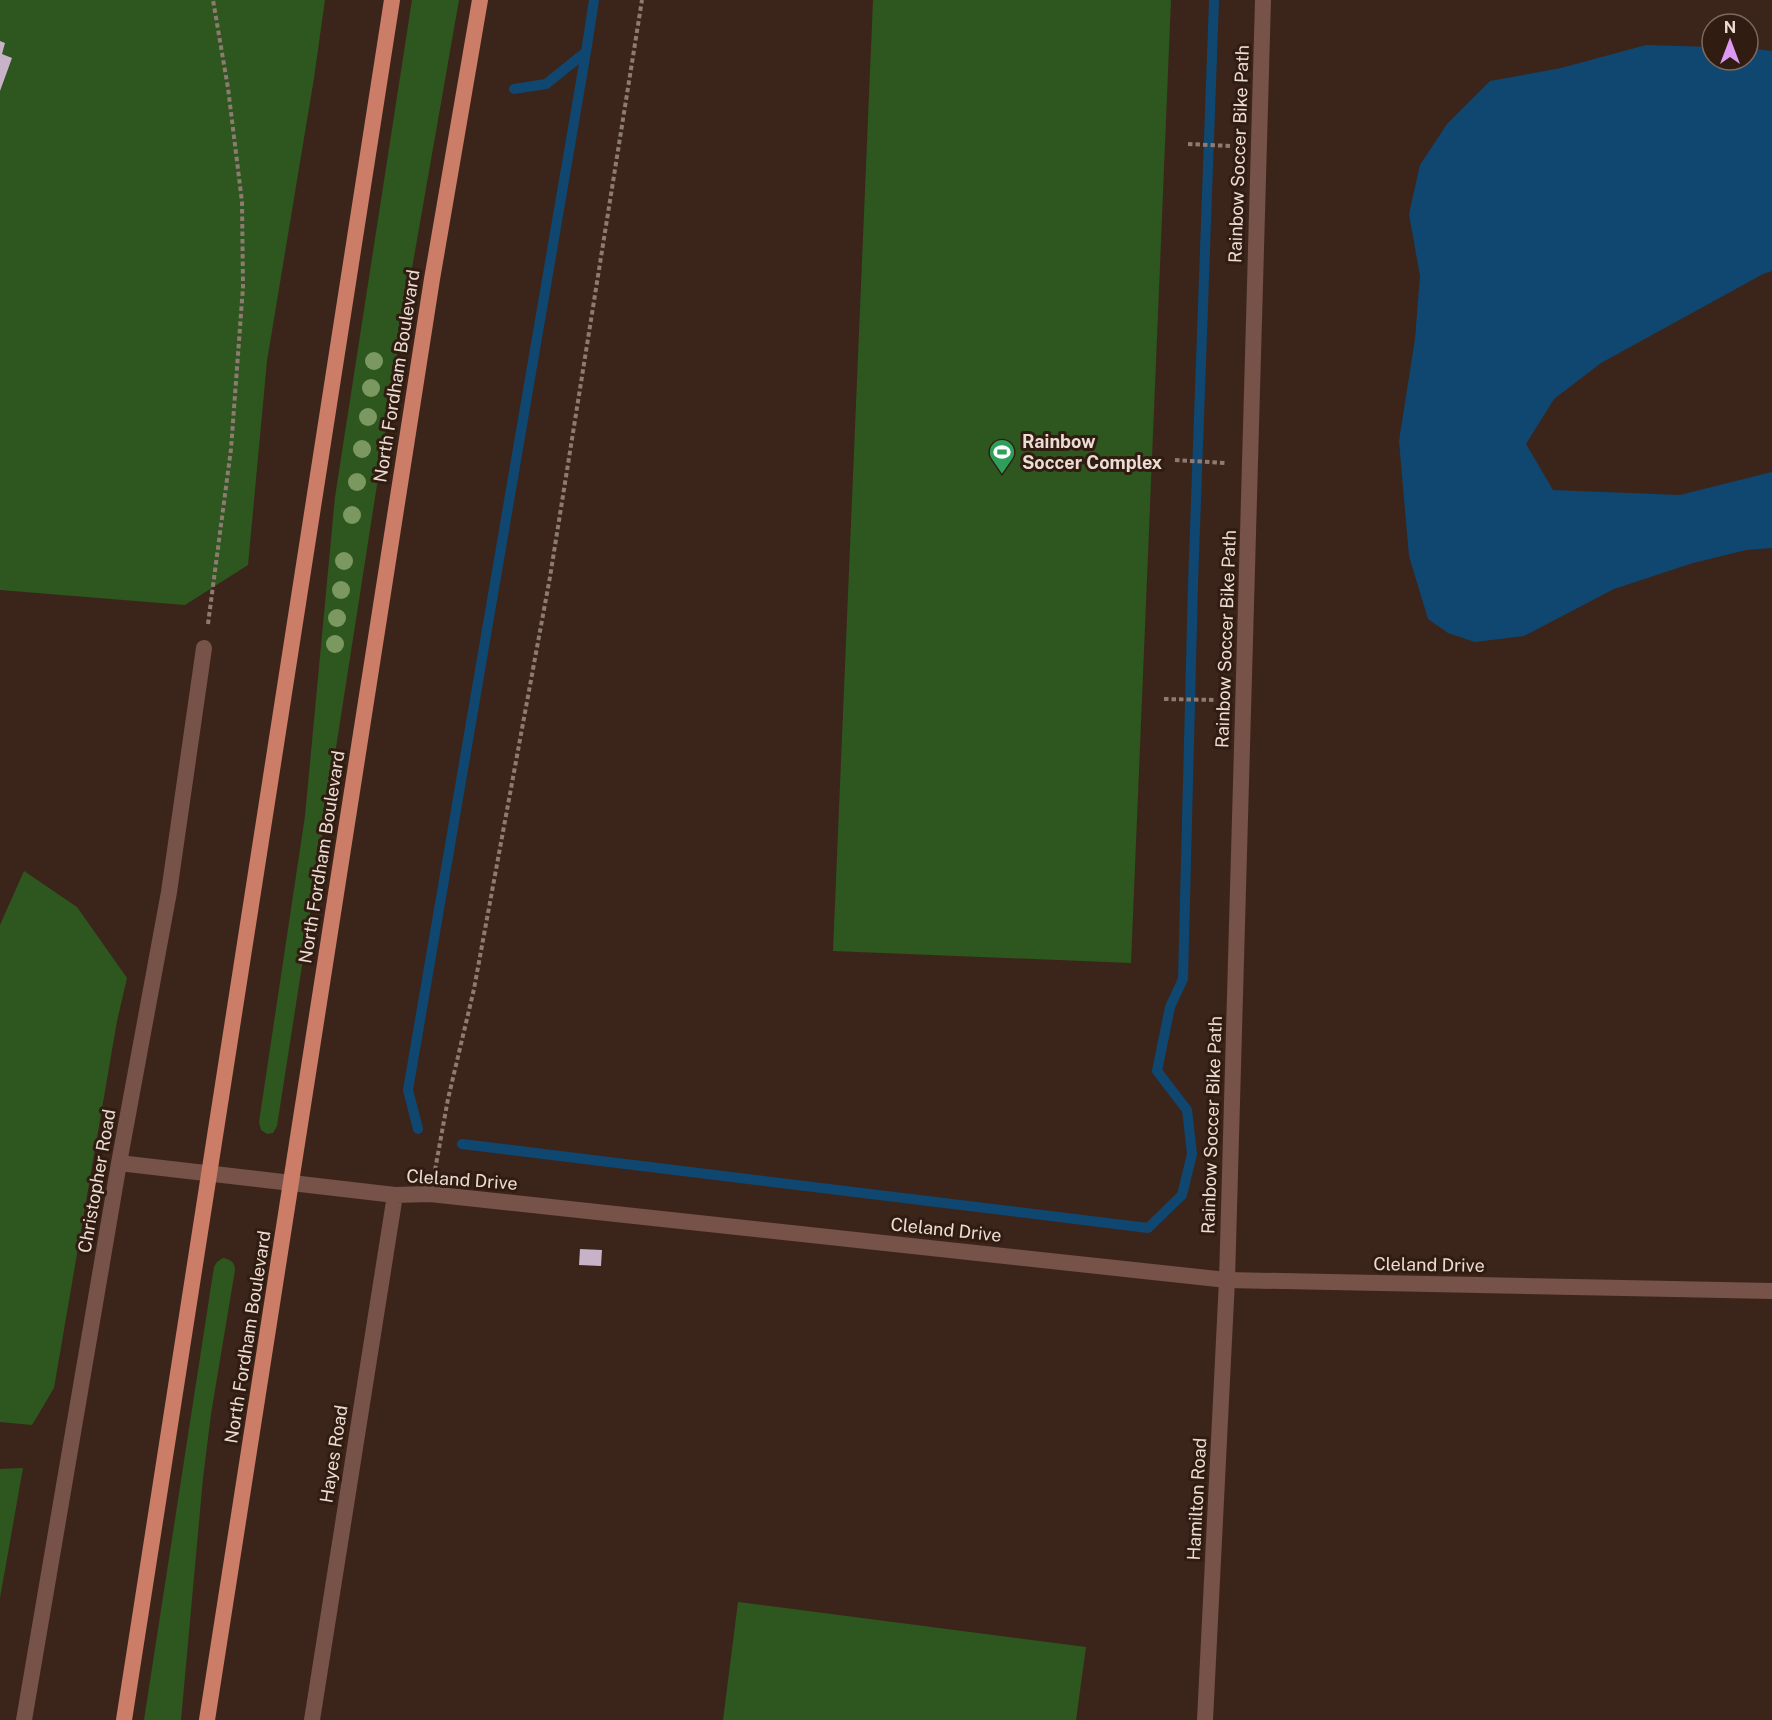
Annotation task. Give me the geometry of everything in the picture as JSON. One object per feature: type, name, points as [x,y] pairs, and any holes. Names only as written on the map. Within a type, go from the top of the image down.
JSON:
[{"type":"highway","points":[[124,1720],[392,0]]},
{"type":"highway","name":"North Fordham Boulevard","points":[[207,1720],[432,279],[480,0]]},
{"type":"street","name":"Rainbow Soccer Bike Path","points":[[1227,1280],[1263,0]]},
{"type":"street","name":"Christopher Road","points":[[24,1720],[119,1163],[169,892],[204,648]]},
{"type":"street","name":"Cleland Drive","points":[[119,1163],[395,1195],[430,1194],[1227,1280],[1772,1291]]},
{"type":"street","name":"Hayes Road","points":[[312,1720],[395,1195]]},
{"type":"street","name":"Hamilton Road","points":[[1205,1720],[1227,1280]]},
{"type":"path","points":[[204,648],[231,449],[243,287],[242,202],[228,88],[213,0]]},
{"type":"path","points":[[430,1194],[448,1099],[474,989],[550,577],[642,0]]},
{"type":"path","points":[[1188,144],[1229,146]]},
{"type":"path","points":[[1175,460],[1212,462]]},
{"type":"path","points":[[1164,699],[1201,700]]},
{"type":"green space","points":[[0,0],[325,0],[267,361],[248,565],[185,605],[0,590]]},
{"type":"green space","points":[[412,0],[459,0],[401,331],[277,1126],[273,1133],[267,1134],[261,1130],[259,1122],[305,816],[335,497]]},
{"type":"green space","name":"Rainbow Soccer Complex","points":[[873,0],[1171,0],[1131,963],[833,951]]},
{"type":"green space","points":[[24,871],[77,907],[127,978],[117,1021],[54,1388],[32,1425],[0,1422],[0,925]]},
{"type":"green space","points":[[223,1258],[232,1261],[235,1270],[211,1414],[203,1478],[181,1720],[144,1720],[214,1267]]},
{"type":"green space","points":[[23,1468],[0,1598],[0,1469]]},
{"type":"green space","points":[[738,1602],[1086,1647],[1076,1720],[723,1720]]},
{"type":"water","points":[[1646,45],[1700,47],[1700,72],[1760,72],[1760,50],[1772,51],[1772,271],[1601,363],[1554,399],[1526,444],[1553,490],[1680,495],[1772,472],[1772,548],[1746,550],[1693,563],[1614,589],[1524,636],[1475,642],[1448,633],[1428,619],[1409,556],[1399,441],[1415,339],[1420,276],[1409,214],[1420,165],[1447,124],[1490,81],[1561,68]]},
{"type":"building","points":[[0,41],[5,43],[2,54],[12,58],[0,91]]},
{"type":"building","points":[[580,1249],[602,1250],[601,1266],[579,1265]]},
{"type":"waterway","points":[[514,89],[546,84],[586,52],[594,0]]},
{"type":"waterway","points":[[462,1144],[1148,1228],[1182,1195],[1192,1154],[1187,1110],[1157,1071],[1170,1007],[1183,979],[1193,584],[1214,0]]},
{"type":"waterway","points":[[418,1129],[408,1090],[586,52]]},
{"type":"place","name":"Rainbow Soccer Complex","points":[[1002,475]]}]
